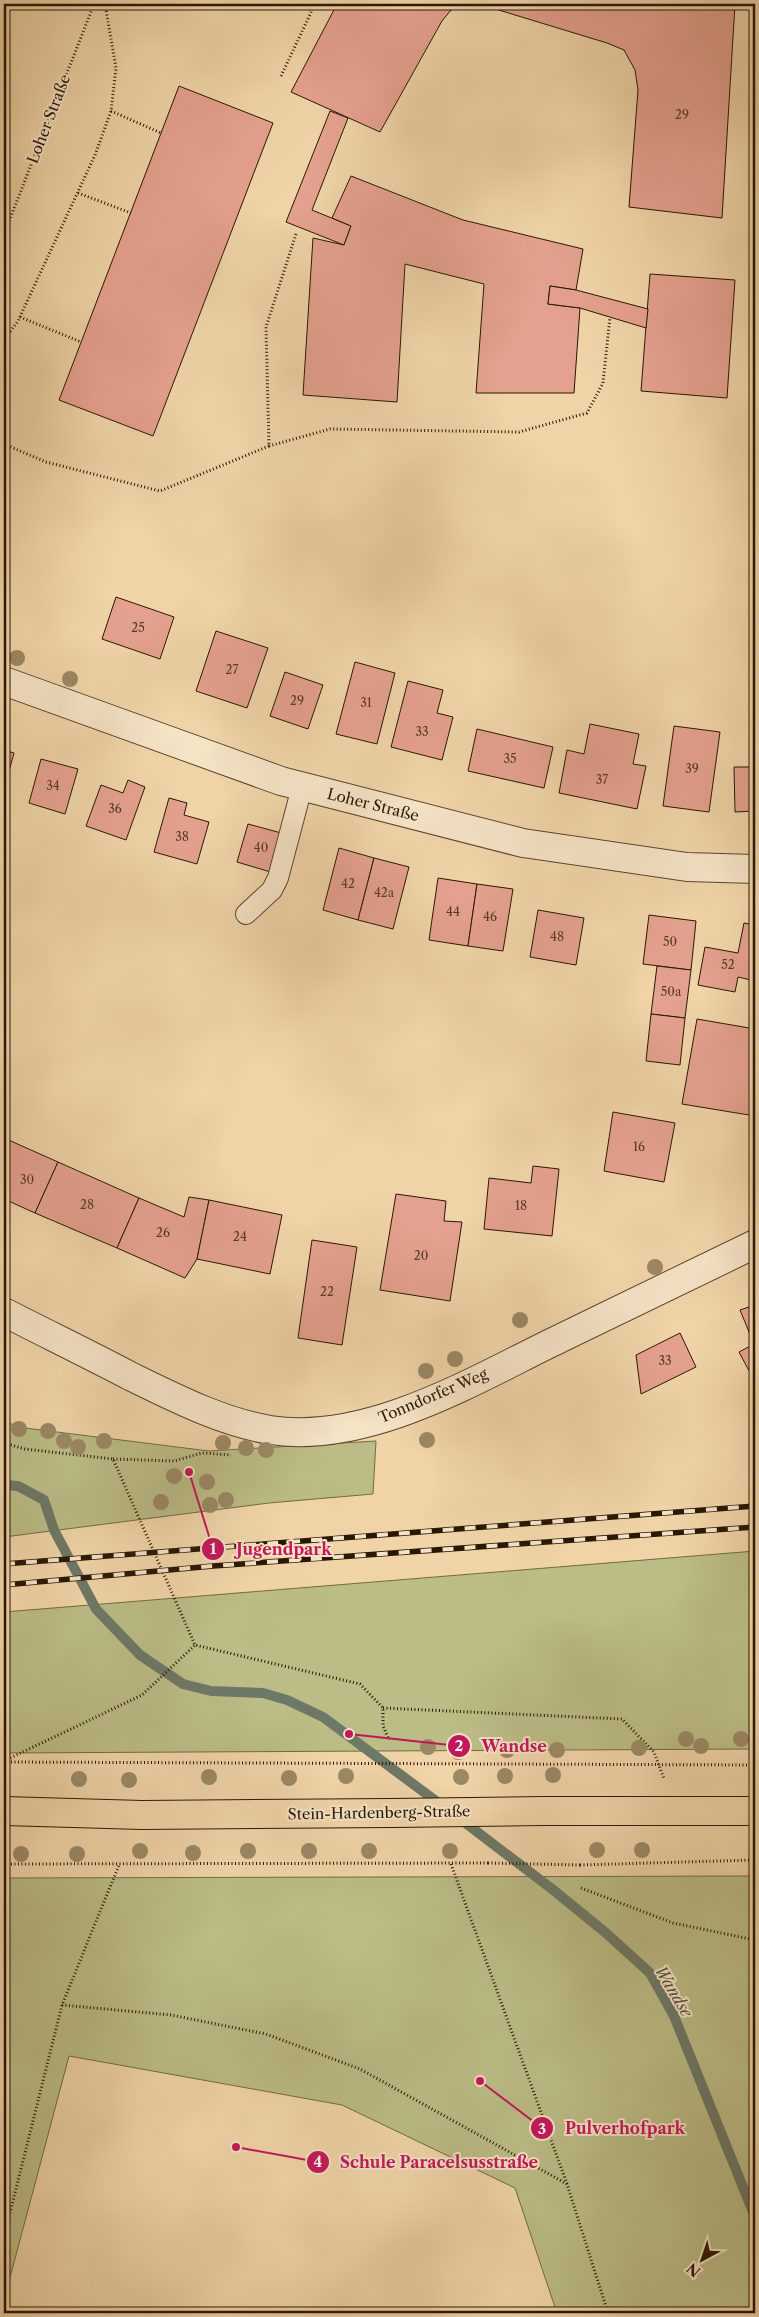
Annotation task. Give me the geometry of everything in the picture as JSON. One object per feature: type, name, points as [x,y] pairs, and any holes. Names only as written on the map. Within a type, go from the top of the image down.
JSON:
[{"type":"main road","name":"Stein-Hardenberg-Straße","points":[[4,1811],[142,1816],[675,1810],[755,1811]]},
{"type":"street","name":"Loher Straße","points":[[4,682],[281,781],[522,843],[687,867],[755,869]]},
{"type":"street","name":"Tonndorfer Weg","points":[[4,1290],[10,1316],[164,1393],[215,1414],[270,1430],[306,1432],[332,1430],[364,1424],[428,1401],[755,1244]]},
{"type":"lane","points":[[246,914],[272,890],[278,878],[302,787]]},
{"type":"path","name":"Loher Straße","points":[[4,234],[94,4]]},
{"type":"path","points":[[4,340],[20,317],[95,155],[111,112],[116,68],[105,4]]},
{"type":"path","points":[[280,76],[315,4]]},
{"type":"path","points":[[111,112],[161,132]]},
{"type":"path","points":[[78,193],[131,213]]},
{"type":"path","points":[[269,446],[266,327],[296,234]]},
{"type":"path","points":[[20,317],[81,342]]},
{"type":"path","points":[[4,444],[46,462],[160,491],[269,446],[330,429],[519,432],[587,412],[603,383],[610,317]]},
{"type":"path","points":[[4,1443],[25,1448],[113,1459],[195,1645]]},
{"type":"path","points":[[4,1762],[142,1695],[195,1645]]},
{"type":"path","points":[[195,1645],[360,1684],[384,1708],[622,1718],[654,1752],[675,1810]]},
{"type":"path","points":[[384,1708],[383,1726],[389,1740]]},
{"type":"path","points":[[4,1762],[755,1766]]},
{"type":"path","points":[[4,1864],[488,1863],[580,1865],[755,1860]]},
{"type":"path","points":[[451,1864],[567,2184],[608,2313]]},
{"type":"path","points":[[4,2237],[62,2005],[119,1865]]},
{"type":"path","points":[[581,1888],[673,1923],[755,1940]]},
{"type":"path","points":[[62,2005],[171,2015],[266,2034],[360,2069],[567,2184]]},
{"type":"green space","points":[[4,1422],[25,1428],[209,1451],[376,1441],[373,1494],[269,1503],[4,1537]]},
{"type":"green space","points":[[755,1551],[755,1749],[4,1753],[4,1612]]},
{"type":"green space","points":[[755,1876],[755,2313],[557,2313],[515,2188],[342,2105],[69,2056],[4,2300],[4,1878]]},
{"type":"building","points":[[337,4],[479,4],[464,5],[451,10],[442,21],[380,132],[291,92]]},
{"type":"building","points":[[479,4],[735,4],[722,218],[629,207],[638,90],[635,70],[624,50],[607,43]]},
{"type":"building","points":[[179,86],[273,123],[153,436],[59,400]]},
{"type":"building","points":[[330,111],[348,118],[312,210],[351,226],[344,245],[286,222]]},
{"type":"building","points":[[351,176],[463,220],[583,249],[576,290],[550,286],[548,304],[580,308],[574,393],[476,393],[484,284],[405,264],[397,402],[303,395],[313,238],[344,245],[351,226],[332,218]]},
{"type":"building","points":[[650,274],[735,280],[727,398],[641,391]]},
{"type":"building","points":[[550,286],[576,290],[648,309],[646,328],[580,308],[548,304]]},
{"type":"building","points":[[116,597],[174,617],[160,659],[102,639]]},
{"type":"building","points":[[216,631],[268,648],[247,708],[196,691]]},
{"type":"building","points":[[355,662],[395,673],[377,744],[336,734]]},
{"type":"building","points":[[285,672],[323,685],[308,729],[270,716]]},
{"type":"building","points":[[408,681],[443,690],[437,713],[453,717],[442,760],[391,747]]},
{"type":"building","points":[[590,724],[639,734],[633,764],[646,766],[637,809],[559,793],[567,750],[584,754]]},
{"type":"building","points":[[674,726],[720,732],[709,812],[663,806]]},
{"type":"building","points":[[477,729],[553,747],[544,788],[468,771]]},
{"type":"building","points":[[4,750],[14,753],[4,789]]},
{"type":"building","points":[[41,759],[78,769],[65,814],[29,803]]},
{"type":"building","points":[[734,767],[755,767],[755,811],[735,812]]},
{"type":"building","points":[[128,780],[145,787],[126,840],[86,826],[101,785],[123,793]]},
{"type":"building","points":[[169,798],[187,803],[184,815],[209,822],[197,864],[154,852]]},
{"type":"building","points":[[248,824],[285,834],[274,873],[237,862]]},
{"type":"building","points":[[339,848],[374,858],[358,920],[323,910]]},
{"type":"building","points":[[374,858],[409,867],[393,929],[358,920]]},
{"type":"building","points":[[438,878],[477,884],[468,946],[429,940]]},
{"type":"building","points":[[477,884],[513,889],[503,951],[468,946]]},
{"type":"building","points":[[538,910],[584,918],[576,965],[530,957]]},
{"type":"building","points":[[649,915],[696,921],[691,970],[643,964]]},
{"type":"building","points":[[744,923],[755,925],[755,981],[738,977],[735,992],[698,985],[705,947],[738,953]]},
{"type":"building","points":[[657,966],[691,970],[685,1018],[651,1014]]},
{"type":"building","points":[[651,1014],[685,1018],[680,1065],[646,1061]]},
{"type":"building","points":[[697,1019],[755,1029],[755,1116],[682,1104]]},
{"type":"building","points":[[613,1112],[675,1123],[664,1182],[604,1171]]},
{"type":"building","points":[[4,1138],[58,1162],[35,1213],[4,1199]]},
{"type":"building","points":[[58,1162],[139,1198],[117,1248],[35,1213]]},
{"type":"building","points":[[533,1166],[559,1169],[552,1236],[484,1229],[489,1178],[531,1183]]},
{"type":"building","points":[[396,1194],[446,1201],[444,1221],[462,1222],[450,1301],[380,1290]]},
{"type":"building","points":[[189,1197],[209,1200],[197,1259],[185,1278],[117,1248],[139,1198],[184,1217]]},
{"type":"building","points":[[209,1200],[282,1215],[270,1274],[197,1259]]},
{"type":"building","points":[[312,1240],[357,1247],[342,1345],[298,1338]]},
{"type":"building","points":[[755,1305],[755,1382],[739,1352],[754,1344],[740,1310]]},
{"type":"building","points":[[680,1333],[696,1367],[641,1394],[636,1355]]},
{"type":"building","points":[[755,1392],[755,1420],[751,1397]]},
{"type":"waterway","name":"Wandse","points":[[4,1485],[18,1486],[44,1500],[54,1530],[96,1609],[140,1655],[183,1684],[211,1691],[263,1693],[287,1700],[323,1717],[444,1807]]},
{"type":"waterway","name":"Wandse","points":[[459,1818],[552,1889],[606,1933],[650,1973],[674,2016],[755,2217]]},
{"type":"railway","points":[[4,1564],[755,1506]]},
{"type":"railway","points":[[4,1585],[213,1566],[755,1527]]},
{"type":"place","name":"Jugendpark","points":[[189,1472]]},
{"type":"place","name":"Wandse","points":[[349,1734]]},
{"type":"place","name":"Pulverhofpark","points":[[480,2081]]},
{"type":"place","name":"Schule Paracelsusstraße","points":[[236,2147]]}]
